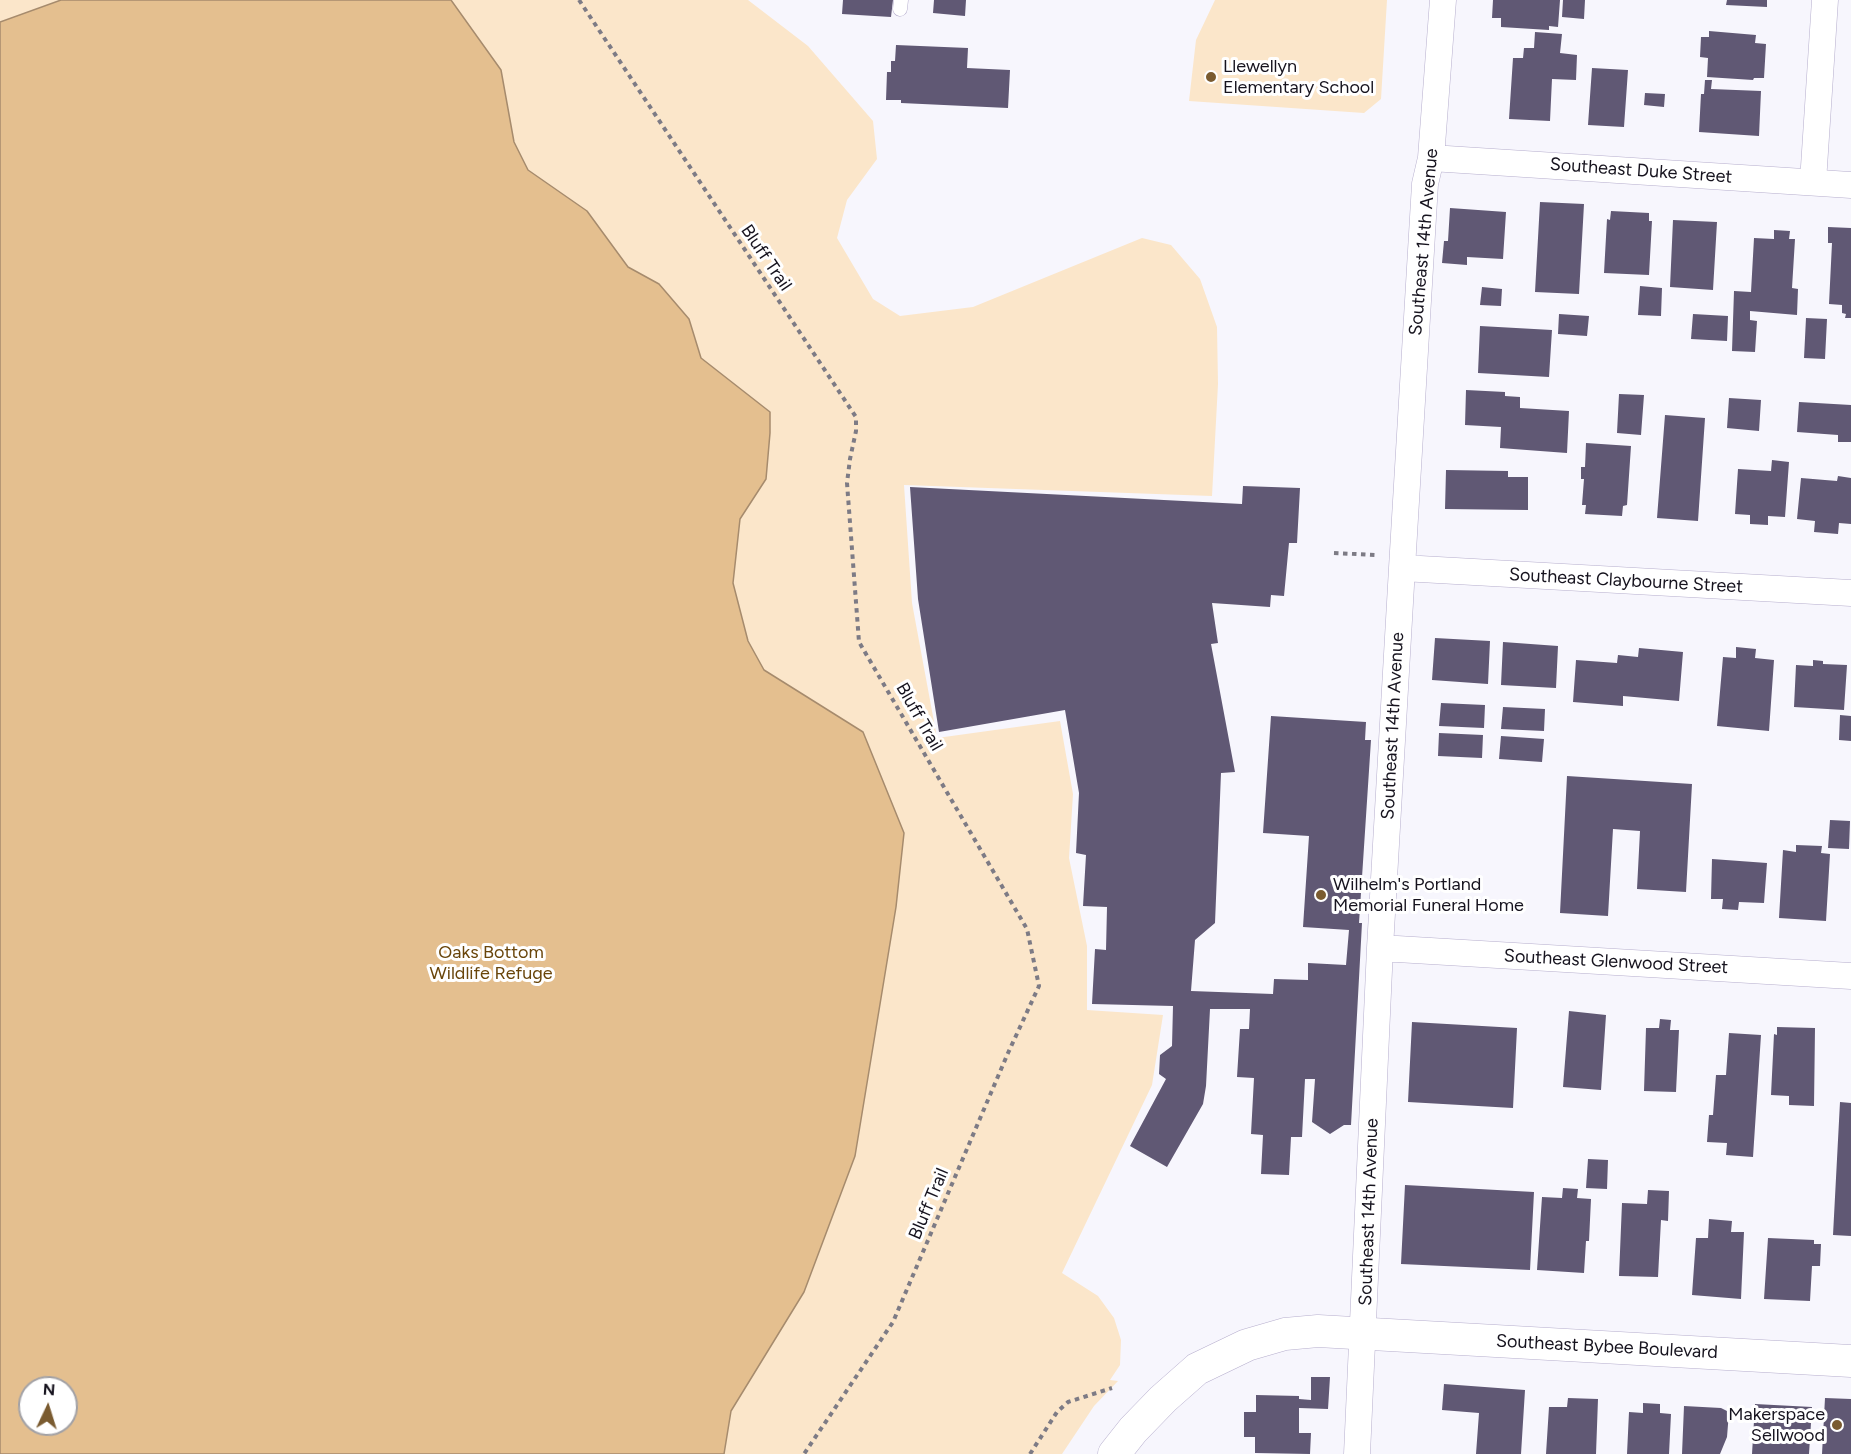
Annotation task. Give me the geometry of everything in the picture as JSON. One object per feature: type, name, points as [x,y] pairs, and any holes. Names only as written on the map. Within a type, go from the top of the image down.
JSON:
[{"type":"street","name":"Southeast 14th Avenue","points":[[1357,1454],[1380,948],[1402,562],[1425,184],[1431,158],[1443,0]]},
{"type":"street","points":[[1813,182],[1825,0]]},
{"type":"street","name":"Southeast Duke Street","points":[[1431,158],[1851,185]]},
{"type":"street","name":"Southeast Claybourne Street","points":[[1402,562],[1851,593]]},
{"type":"street","name":"Southeast Glenwood Street","points":[[1380,948],[1851,976]]},
{"type":"street","name":"Southeast Bybee Boulevard","points":[[1114,1454],[1163,1399],[1197,1369],[1247,1345],[1285,1334],[1318,1330],[1851,1361]]},
{"type":"path","name":"Bluff Trail","points":[[579,0],[856,417],[856,431],[847,483],[859,642],[1027,929],[1040,986],[1008,1053],[893,1322],[804,1454]]},
{"type":"path","points":[[1334,553],[1402,562]]},
{"type":"path","points":[[1030,1454],[1058,1412],[1068,1402],[1112,1388]]},
{"type":"green space","name":"Oaks Bottom Wildlife Refuge","points":[[0,0],[748,0],[808,46],[873,121],[877,159],[847,200],[837,238],[873,299],[900,316],[973,307],[1142,238],[1171,245],[1200,279],[1217,327],[1218,384],[1212,496],[904,485],[912,603],[937,738],[1060,721],[1073,794],[1069,858],[1087,946],[1087,1010],[1163,1015],[1152,1085],[1062,1273],[1098,1296],[1114,1318],[1121,1340],[1120,1365],[1110,1380],[1118,1381],[1094,1406],[1062,1454],[0,1454]]},
{"type":"green space","points":[[1215,0],[1387,0],[1381,99],[1364,113],[1189,101],[1196,40]]},
{"type":"shaded area","name":"Oaks Bottom Wildlife Refuge","points":[[61,0],[451,0],[501,70],[514,142],[528,170],[587,211],[628,267],[659,284],[689,319],[701,358],[770,412],[766,479],[740,519],[733,583],[748,641],[764,670],[863,732],[904,833],[896,907],[855,1156],[804,1292],[731,1411],[724,1454],[0,1454],[0,22]]},
{"type":"building","points":[[843,0],[893,0],[891,17],[842,14]]},
{"type":"building","points":[[934,0],[966,0],[965,16],[933,13]]},
{"type":"building","points":[[1493,0],[1560,0],[1558,27],[1549,26],[1549,30],[1501,27],[1501,18],[1492,18]]},
{"type":"building","points":[[1563,0],[1585,0],[1584,19],[1562,17]]},
{"type":"building","points":[[1727,0],[1767,0],[1767,7],[1726,5]]},
{"type":"building","points":[[1709,31],[1756,35],[1755,43],[1766,44],[1764,78],[1753,80],[1707,77],[1708,58],[1700,57],[1701,37],[1709,37]]},
{"type":"building","points":[[1535,32],[1562,34],[1560,53],[1577,55],[1576,80],[1552,79],[1550,121],[1509,119],[1513,58],[1523,58],[1524,48],[1534,48]]},
{"type":"building","points":[[896,45],[968,48],[967,68],[1010,70],[1008,108],[901,103],[901,100],[886,100],[887,72],[891,72],[891,61],[895,61]]},
{"type":"building","points":[[1592,68],[1628,70],[1624,127],[1588,125]]},
{"type":"building","points":[[1705,80],[1712,80],[1711,89],[1761,91],[1759,136],[1699,132],[1701,94],[1704,94]]},
{"type":"building","points":[[1645,93],[1665,94],[1664,107],[1644,105]]},
{"type":"building","points":[[1540,202],[1584,204],[1579,294],[1535,292]]},
{"type":"building","points":[[1450,208],[1506,212],[1503,259],[1467,257],[1467,265],[1442,263],[1444,241],[1448,241]]},
{"type":"building","points":[[1611,211],[1649,213],[1649,221],[1652,221],[1649,275],[1604,273],[1607,219],[1610,220]]},
{"type":"building","points":[[1673,220],[1717,222],[1713,290],[1670,287]]},
{"type":"building","points":[[1828,227],[1851,228],[1851,318],[1845,318],[1846,314],[1842,313],[1842,305],[1829,304],[1832,243],[1828,243]]},
{"type":"building","points":[[1774,230],[1790,231],[1789,239],[1795,239],[1792,288],[1798,289],[1797,315],[1750,311],[1750,320],[1757,321],[1755,352],[1732,351],[1734,291],[1751,292],[1754,238],[1774,239]]},
{"type":"building","points":[[1640,286],[1662,288],[1661,316],[1638,315]]},
{"type":"building","points":[[1482,287],[1502,289],[1501,306],[1480,305]]},
{"type":"building","points":[[1559,314],[1589,316],[1587,336],[1558,334]]},
{"type":"building","points":[[1693,314],[1728,316],[1727,341],[1691,339]]},
{"type":"building","points":[[1806,318],[1827,319],[1825,359],[1804,358]]},
{"type":"building","points":[[1480,326],[1552,330],[1549,377],[1478,373]]},
{"type":"building","points":[[1466,390],[1505,392],[1505,396],[1520,397],[1520,408],[1569,411],[1567,453],[1500,448],[1501,427],[1465,425]]},
{"type":"building","points":[[1619,394],[1644,395],[1641,435],[1617,433]]},
{"type":"building","points":[[1729,398],[1761,400],[1759,431],[1727,428]]},
{"type":"building","points":[[1799,402],[1851,405],[1851,442],[1838,442],[1838,435],[1797,432]]},
{"type":"building","points":[[1665,415],[1705,418],[1698,521],[1657,518]]},
{"type":"building","points":[[1586,443],[1631,446],[1627,505],[1623,506],[1622,516],[1585,514],[1586,505],[1582,505],[1584,479],[1581,479],[1581,467],[1585,467]]},
{"type":"building","points":[[1772,460],[1789,462],[1785,517],[1768,516],[1768,525],[1750,524],[1750,515],[1735,514],[1738,469],[1771,471]]},
{"type":"building","points":[[1446,470],[1508,471],[1508,477],[1528,477],[1528,510],[1445,509]]},
{"type":"building","points":[[1838,476],[1851,478],[1851,524],[1839,523],[1838,534],[1814,532],[1815,521],[1797,519],[1801,478],[1837,481]]},
{"type":"building","points":[[1243,486],[1300,488],[1297,543],[1289,543],[1284,596],[1271,595],[1270,607],[1212,603],[1218,643],[1211,644],[1235,772],[1221,773],[1215,923],[1195,940],[1191,991],[1273,994],[1274,979],[1308,980],[1308,963],[1346,965],[1349,930],[1303,927],[1309,836],[1263,833],[1271,716],[1366,722],[1365,740],[1371,740],[1359,923],[1362,923],[1351,1125],[1344,1125],[1330,1134],[1312,1122],[1315,1079],[1305,1079],[1302,1137],[1291,1137],[1289,1175],[1261,1174],[1263,1135],[1251,1134],[1254,1078],[1237,1077],[1240,1029],[1249,1029],[1250,1009],[1210,1009],[1203,1104],[1167,1167],[1130,1146],[1166,1079],[1159,1074],[1160,1055],[1172,1046],[1173,1006],[1092,1004],[1095,949],[1106,950],[1107,907],[1083,906],[1086,855],[1076,853],[1079,793],[1065,710],[939,732],[918,599],[910,487],[1242,504]]},
{"type":"building","points":[[1435,638],[1490,641],[1488,684],[1432,680]]},
{"type":"building","points":[[1503,642],[1558,646],[1556,688],[1501,685]]},
{"type":"building","points":[[1736,647],[1756,649],[1755,658],[1774,660],[1769,731],[1717,726],[1723,657],[1736,658]]},
{"type":"building","points":[[1639,648],[1683,652],[1679,701],[1623,696],[1623,706],[1573,702],[1576,660],[1617,663],[1618,655],[1638,657]]},
{"type":"building","points":[[1813,660],[1823,661],[1823,664],[1847,665],[1844,710],[1794,707],[1796,665],[1813,666]]},
{"type":"building","points":[[1441,703],[1485,705],[1484,728],[1439,726]]},
{"type":"building","points":[[1503,707],[1545,709],[1544,731],[1501,729]]},
{"type":"building","points":[[1840,715],[1851,716],[1851,741],[1839,740]]},
{"type":"building","points":[[1439,733],[1483,735],[1482,758],[1438,756]]},
{"type":"building","points":[[1501,736],[1544,739],[1542,762],[1499,759]]},
{"type":"building","points":[[1567,776],[1692,784],[1686,892],[1637,889],[1640,831],[1613,829],[1608,916],[1560,913]]},
{"type":"building","points":[[1830,820],[1850,821],[1849,849],[1828,848]]},
{"type":"building","points":[[1796,845],[1822,846],[1821,853],[1830,854],[1826,921],[1779,918],[1783,850],[1796,852]]},
{"type":"building","points":[[1712,859],[1767,863],[1764,903],[1739,902],[1738,910],[1722,909],[1723,899],[1711,899]]},
{"type":"building","points":[[1569,1011],[1606,1015],[1601,1090],[1563,1087]]},
{"type":"building","points":[[1660,1019],[1671,1020],[1670,1030],[1679,1030],[1676,1092],[1644,1091],[1646,1028],[1659,1028]]},
{"type":"building","points":[[1412,1022],[1517,1028],[1513,1108],[1408,1102]]},
{"type":"building","points":[[1777,1027],[1815,1028],[1814,1106],[1789,1105],[1789,1096],[1771,1095],[1774,1034],[1777,1035]]},
{"type":"building","points":[[1729,1033],[1761,1035],[1753,1157],[1726,1155],[1727,1143],[1707,1142],[1709,1115],[1713,1115],[1716,1075],[1726,1075]]},
{"type":"building","points":[[1840,1102],[1851,1103],[1851,1236],[1833,1235]]},
{"type":"building","points":[[1588,1159],[1608,1160],[1607,1189],[1586,1188]]},
{"type":"building","points":[[1405,1185],[1534,1192],[1530,1270],[1401,1264]]},
{"type":"building","points":[[1563,1188],[1578,1189],[1577,1198],[1591,1199],[1589,1241],[1586,1241],[1584,1273],[1537,1270],[1542,1197],[1562,1198]]},
{"type":"building","points":[[1648,1190],[1669,1191],[1668,1221],[1661,1220],[1658,1277],[1619,1276],[1622,1203],[1647,1204]]},
{"type":"building","points":[[1709,1219],[1732,1221],[1731,1232],[1744,1232],[1741,1299],[1692,1295],[1696,1238],[1708,1238]]},
{"type":"building","points":[[1768,1238],[1814,1240],[1814,1244],[1821,1244],[1820,1266],[1812,1266],[1810,1301],[1764,1299]]},
{"type":"building","points":[[1311,1377],[1330,1377],[1328,1409],[1299,1408],[1299,1433],[1311,1433],[1310,1454],[1255,1453],[1255,1437],[1244,1437],[1244,1412],[1256,1412],[1256,1395],[1299,1396],[1299,1399],[1311,1400]]},
{"type":"building","points":[[1444,1384],[1525,1390],[1521,1454],[1476,1454],[1479,1413],[1442,1410]]},
{"type":"building","points":[[1568,1398],[1598,1399],[1596,1454],[1546,1454],[1549,1407],[1567,1407]]},
{"type":"building","name":"Makerspace Sellwood","points":[[1825,1398],[1851,1399],[1851,1454],[1822,1454]]},
{"type":"building","points":[[1643,1403],[1660,1404],[1660,1413],[1671,1414],[1669,1454],[1627,1454],[1629,1412],[1643,1413]]},
{"type":"building","points":[[1755,1404],[1812,1407],[1809,1454],[1752,1454]]},
{"type":"building","points":[[1684,1406],[1721,1408],[1729,1412],[1727,1437],[1720,1454],[1682,1454]]},
{"type":"place","name":"Llewellyn Elementary School","points":[[1211,77]]},
{"type":"place","name":"Wilhelm's Portland Memorial Funeral Home","points":[[1321,895]]},
{"type":"place","name":"Makerspace Sellwood","points":[[1837,1425]]}]
